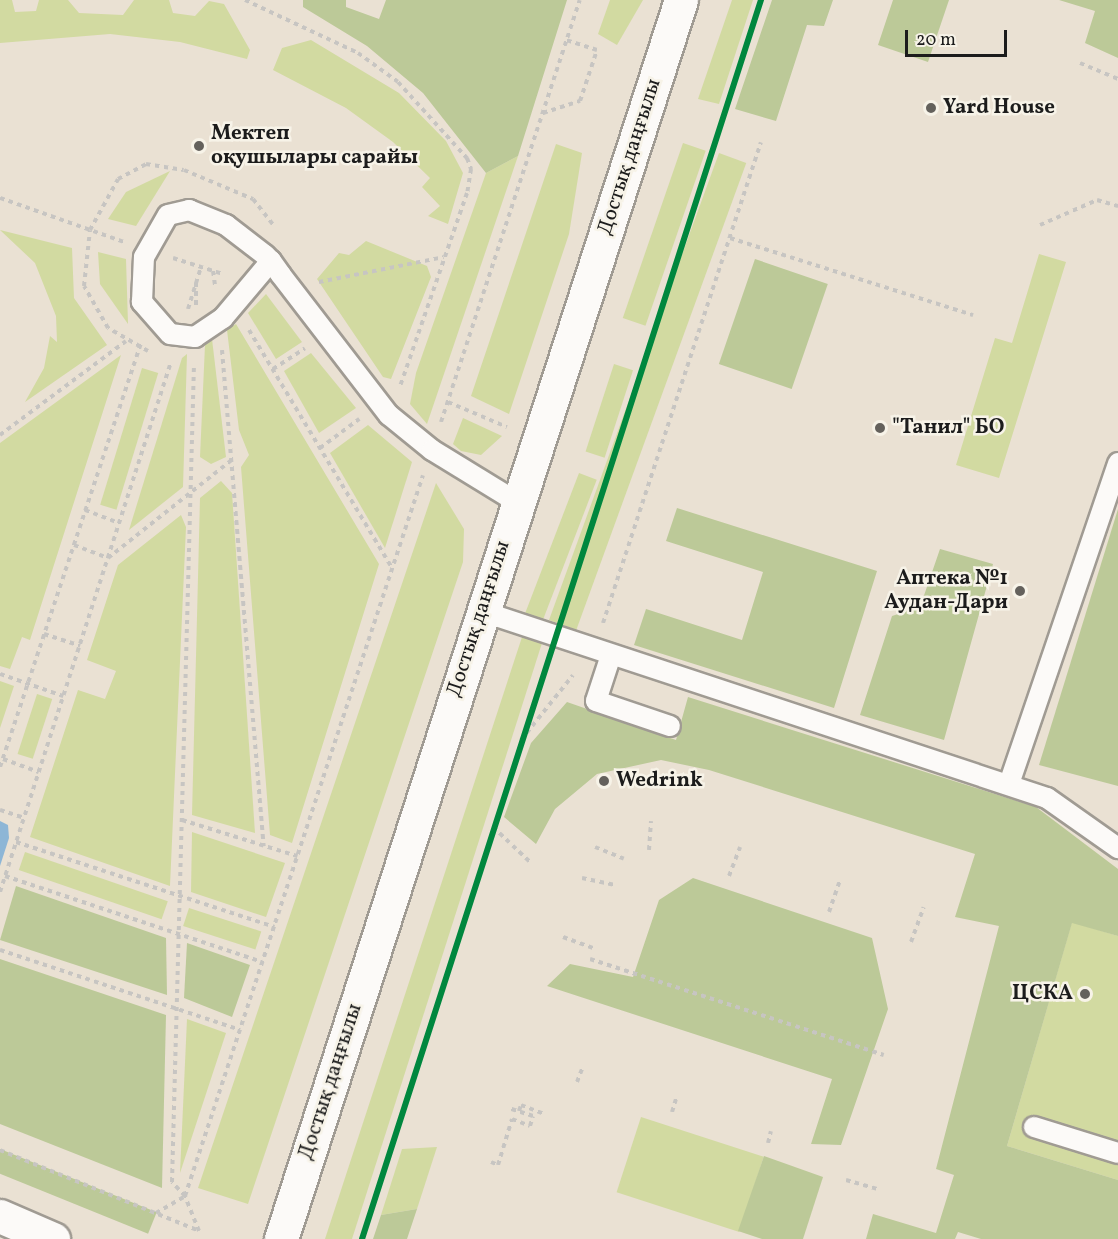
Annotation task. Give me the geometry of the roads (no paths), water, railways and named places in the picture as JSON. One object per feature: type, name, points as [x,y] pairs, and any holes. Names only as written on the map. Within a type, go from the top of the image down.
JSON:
[{"type":"main road","name":"Достық даңғылы","points":[[281,1239],[481,611],[681,0]]},
{"type":"main road","points":[[0,1216],[53,1239]]},
{"type":"lane","points":[[271,261],[218,322],[187,337],[150,316],[140,280],[147,250],[168,215],[189,210],[226,225],[271,261],[380,404],[432,450],[517,502]]},
{"type":"lane","points":[[1009,784],[1118,463]]},
{"type":"lane","points":[[481,611],[1009,784],[1073,812],[1118,848]]},
{"type":"lane","points":[[603,652],[596,701],[670,726]]},
{"type":"lane","points":[[1034,1127],[1118,1153]]},
{"type":"water","points":[[0,821],[8,825],[9,838],[0,866]]},
{"type":"place","name":"Yard House","points":[[931,108]]},
{"type":"place","name":"Мектеп оқушылары сарайы","points":[[199,146]]},
{"type":"place","name":"\"Танил\" БО","points":[[880,428]]},
{"type":"place","name":"Аптека №1 Аудан-Дари","points":[[1020,591]]},
{"type":"place","name":"Wedrink","points":[[604,781]]},
{"type":"place","name":"ЦСКА","points":[[1085,994]]}]
